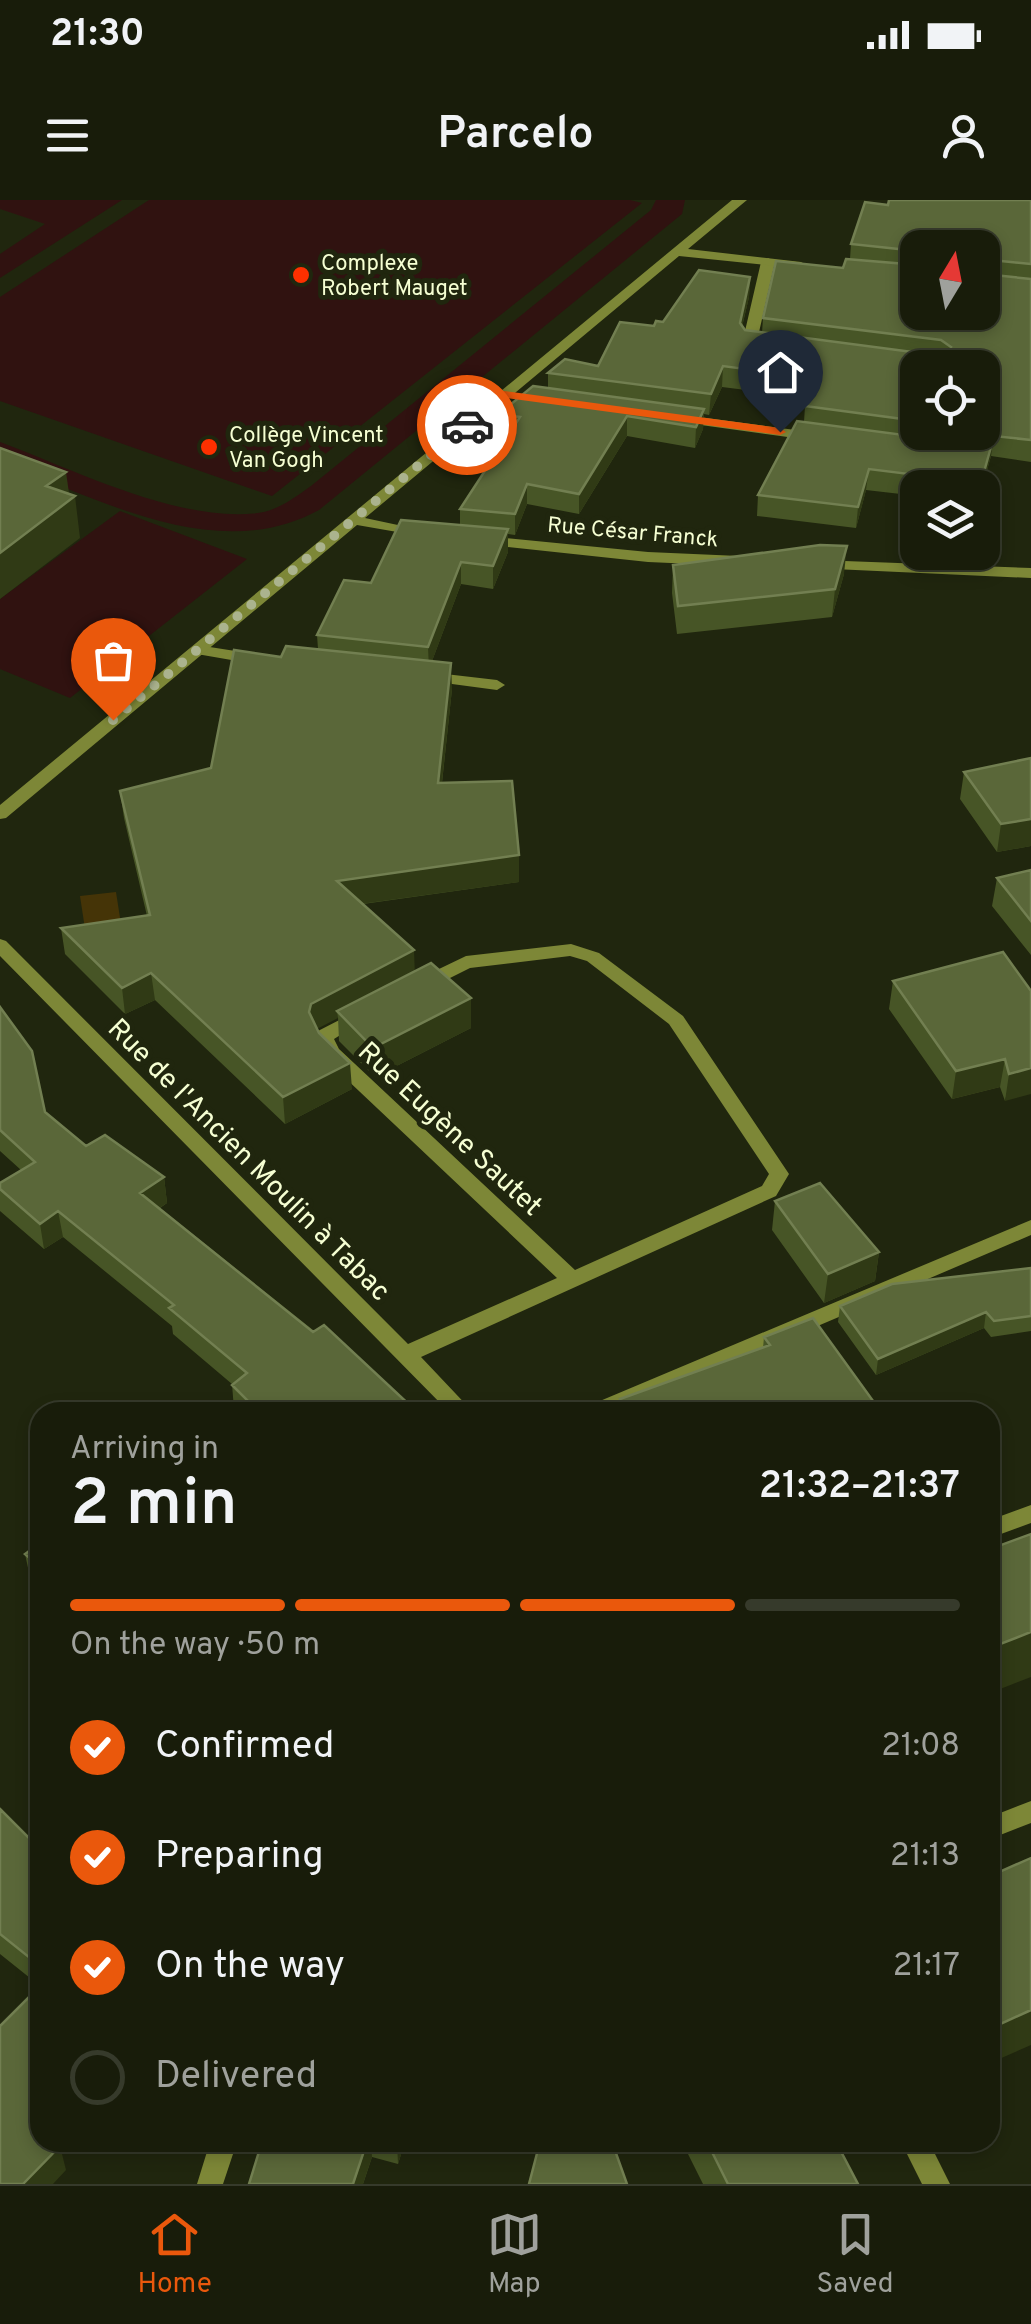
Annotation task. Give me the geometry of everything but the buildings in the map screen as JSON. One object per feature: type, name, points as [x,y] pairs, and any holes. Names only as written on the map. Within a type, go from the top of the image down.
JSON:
[{"type":"street","points":[[0,814],[740,200]]},
{"type":"street","points":[[676,252],[824,268]]},
{"type":"street","points":[[768,262],[750,344],[787,349]]},
{"type":"street","points":[[504,394],[524,397]]},
{"type":"street","points":[[662,416],[840,440]]},
{"type":"street","points":[[353,520],[440,536]]},
{"type":"street","name":"Rue César Franck","points":[[458,538],[648,557],[748,562]]},
{"type":"street","points":[[807,565],[1031,573]]},
{"type":"street","points":[[198,650],[275,662]]},
{"type":"street","points":[[405,675],[497,684]]},
{"type":"street","name":"Rue de l'Ancien Moulin à Tabac","points":[[0,945],[452,1402]]},
{"type":"street","name":"Rue Eugène Sautet","points":[[405,1355],[768,1192],[779,1174],[676,1020],[592,957],[571,950],[466,962],[323,1036],[331,1052],[572,1279]]},
{"type":"street","points":[[620,1402],[1031,1227]]},
{"type":"street","points":[[1000,1525],[1031,1514]]},
{"type":"street","points":[[1000,1824],[1031,1812]]},
{"type":"street","points":[[210,2184],[221,2152]]},
{"type":"street","points":[[919,2152],[936,2184]]},
{"type":"shaded area","points":[[0,200],[122,200],[0,278],[0,254],[45,224],[0,209]]},
{"type":"shaded area","points":[[149,200],[642,203],[272,496],[0,401],[0,297]]},
{"type":"shaded area","points":[[656,200],[685,200],[682,214],[319,510],[280,525],[240,531],[199,529],[117,508],[0,462],[0,442],[130,493],[166,503],[233,514],[270,510],[311,486],[651,210]]},
{"type":"shaded area","points":[[120,511],[247,559],[70,698],[0,669],[0,599]]},
{"type":"shaded area","points":[[116,892],[123,937],[87,942],[80,896]]},
{"type":"way so far","points":[[113,720],[467,425]]},
{"type":"place","name":"Complexe Robert Mauget","points":[[301,275]]},
{"type":"place","name":"Collège Vincent Van Gogh","points":[[209,447]]},
{"type":"route","points":[[467,425],[504,394],[780,432]]}]
